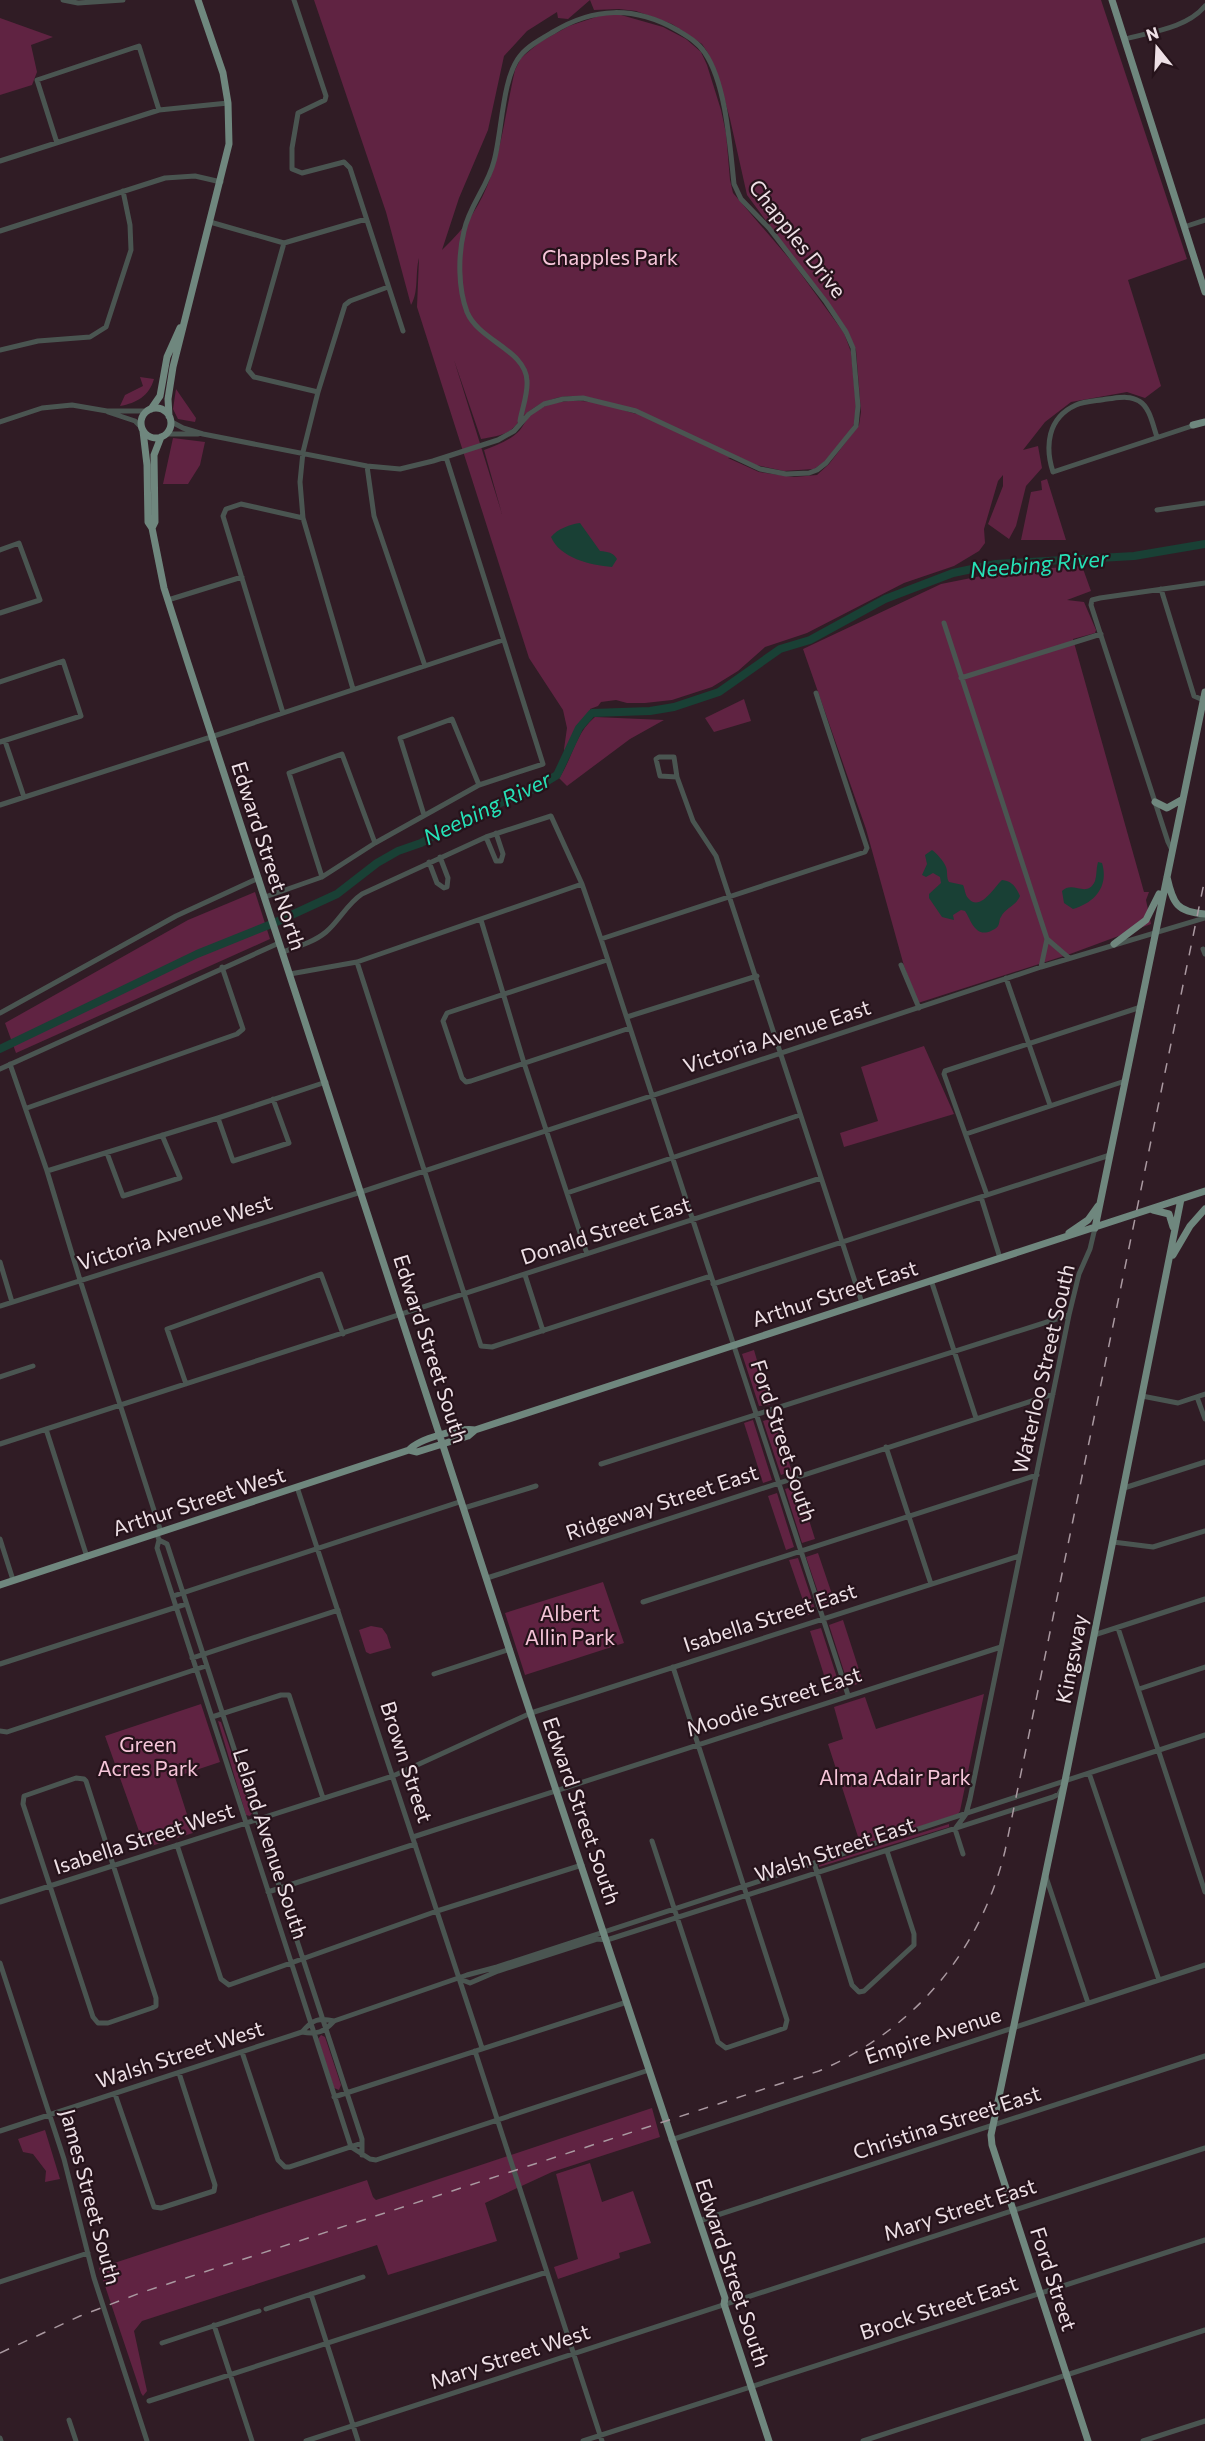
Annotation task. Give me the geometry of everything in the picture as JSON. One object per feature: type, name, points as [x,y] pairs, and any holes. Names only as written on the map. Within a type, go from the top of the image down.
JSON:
[{"type":"main road","points":[[183,323],[167,357],[160,396],[141,418],[142,429],[149,437],[164,435],[170,418],[170,381],[229,144],[228,103],[223,73],[198,0]]},
{"type":"main road","points":[[1112,0],[1205,292]]},
{"type":"main road","points":[[149,410],[161,410],[170,418]]},
{"type":"main road","points":[[1193,425],[1205,422]]},
{"type":"main road","name":"Edward Street North","points":[[142,429],[147,465],[148,522],[152,528],[168,600],[361,1192]]},
{"type":"main road","name":"Edward Street North","points":[[152,528],[155,522],[154,454],[164,435]]},
{"type":"main road","points":[[1114,944],[1146,920],[1167,875],[1204,696]]},
{"type":"main road","points":[[1155,802],[1167,808],[1182,799]]},
{"type":"main road","points":[[1167,875],[1174,901],[1179,907],[1205,916]]},
{"type":"main road","name":"Waterloo Street South","points":[[1095,1228],[1167,875]]},
{"type":"main road","name":"Arthur Street East","points":[[443,1444],[468,1436],[475,1430],[734,1344],[1205,1191]]},
{"type":"main road","name":"Edward Street South","points":[[361,1192],[725,2298],[724,2304],[769,2441]]},
{"type":"main road","name":"Kingsway","points":[[993,2126],[1065,1781],[1181,1199]]},
{"type":"main road","points":[[1057,1240],[1088,1220],[1099,1204]]},
{"type":"main road","points":[[1170,1259],[1190,1226],[1205,1209]]},
{"type":"main road","points":[[1151,1210],[1169,1214],[1174,1224],[1170,1259]]},
{"type":"main road","name":"Arthur Street East","points":[[440,1436],[466,1428],[475,1430]]},
{"type":"main road","name":"Arthur Street West","points":[[409,1450],[413,1445],[440,1436]]},
{"type":"main road","name":"Arthur Street West","points":[[0,1585],[159,1535],[409,1450],[417,1452],[443,1444]]},
{"type":"main road","name":"Ford Street","points":[[993,2126],[992,2145],[1088,2441]]},
{"type":"street","points":[[63,0],[78,3],[123,0]]},
{"type":"street","points":[[294,0],[326,92],[325,100],[298,113],[292,148],[292,169],[302,173],[344,162],[350,168],[403,331]]},
{"type":"street","points":[[1125,39],[1181,23],[1193,17],[1205,6]]},
{"type":"street","name":"Chapples Drive","points":[[203,434],[366,466],[400,469],[490,443],[510,434],[537,407],[552,401],[592,400],[636,411],[760,469],[801,474],[817,470],[826,463],[856,426],[858,412],[853,348],[846,333],[769,228],[737,192],[734,184],[728,127],[708,59],[696,43],[666,25],[619,12],[583,17],[530,46],[514,67],[494,164],[464,230],[460,274],[464,303],[471,320],[484,334],[523,365],[528,382],[520,422]]},
{"type":"street","points":[[57,142],[37,80],[139,46],[159,110]]},
{"type":"street","points":[[0,161],[159,110],[228,103]]},
{"type":"street","points":[[0,231],[165,178],[195,176],[221,182]]},
{"type":"street","points":[[0,350],[38,341],[90,337],[106,327],[131,250],[130,225],[123,191]]},
{"type":"street","points":[[210,222],[284,243],[366,219]]},
{"type":"street","points":[[1184,226],[1205,220]]},
{"type":"street","points":[[284,243],[248,370],[255,377],[318,392]]},
{"type":"street","points":[[353,689],[303,518],[300,482],[303,452],[318,392],[345,305],[388,287]]},
{"type":"street","points":[[1157,437],[1147,410],[1137,399],[1126,397],[1088,402],[1075,405],[1058,420],[1049,438],[1048,456],[1053,472],[1193,425]]},
{"type":"street","points":[[0,422],[42,408],[72,405],[107,411],[135,421],[142,429]]},
{"type":"street","points":[[107,411],[149,410]]},
{"type":"street","points":[[170,418],[183,428],[203,434]]},
{"type":"street","points":[[164,435],[203,434]]},
{"type":"street","points":[[265,897],[322,877],[375,843],[479,785],[543,764],[446,457]]},
{"type":"street","points":[[366,466],[374,516],[425,666]]},
{"type":"street","points":[[1157,510],[1205,503]]},
{"type":"street","points":[[283,713],[224,522],[226,509],[241,504],[303,518]]},
{"type":"street","points":[[0,550],[19,543],[40,600],[0,613]]},
{"type":"street","points":[[168,600],[242,577]]},
{"type":"street","points":[[1172,850],[1091,605],[1092,600],[1205,583]]},
{"type":"street","points":[[1161,589],[1194,696],[1204,696]]},
{"type":"street","points":[[944,623],[1047,939],[1041,967]]},
{"type":"street","points":[[961,678],[1101,634]]},
{"type":"street","points":[[0,805],[503,640]]},
{"type":"street","points":[[0,682],[63,661],[81,716],[2,741],[24,797]]},
{"type":"street","points":[[601,939],[865,852],[867,846],[816,693]]},
{"type":"street","points":[[424,815],[400,738],[452,719],[479,785]]},
{"type":"street","points":[[322,877],[289,773],[342,754],[375,843]]},
{"type":"street","points":[[677,777],[660,776],[656,759],[674,757],[677,777],[693,821],[716,856],[862,1303]]},
{"type":"street","name":"Ford Street South","points":[[496,833],[551,816],[582,884],[848,1695]]},
{"type":"street","points":[[282,952],[315,939],[326,932],[362,894],[429,862],[440,858],[486,837],[496,833],[503,856],[501,861],[496,861],[493,857],[486,837]]},
{"type":"street","points":[[429,862],[437,883],[444,888],[447,887],[448,878],[440,858]]},
{"type":"street","points":[[0,1013],[176,916],[259,878]]},
{"type":"street","points":[[290,974],[357,962],[582,884]]},
{"type":"street","name":"Victoria Avenue East","points":[[361,1192],[545,1129],[1006,978],[1205,916]]},
{"type":"street","points":[[481,920],[524,1063],[587,1254]]},
{"type":"street","points":[[1047,939],[1069,958]]},
{"type":"street","points":[[0,1069],[278,940]]},
{"type":"street","points":[[608,960],[447,1013],[443,1021],[462,1078],[466,1082],[630,1028]]},
{"type":"street","points":[[357,962],[479,1343],[486,1348],[711,1276]]},
{"type":"street","points":[[901,964],[919,1008]]},
{"type":"street","points":[[27,1108],[237,1034],[243,1029],[222,967]]},
{"type":"street","points":[[627,1017],[757,976]]},
{"type":"street","points":[[1006,978],[1050,1105]]},
{"type":"street","points":[[1000,1258],[966,1134],[944,1074],[948,1070],[1141,1007]]},
{"type":"street","name":"Leland Avenue South","points":[[10,1064],[47,1171],[159,1535],[167,1544],[326,2030],[362,2143],[362,2155]]},
{"type":"street","points":[[966,1134],[1125,1081]]},
{"type":"street","points":[[47,1171],[326,1082]]},
{"type":"street","points":[[218,1118],[233,1161],[289,1143],[273,1100]]},
{"type":"street","points":[[567,1193],[800,1115]]},
{"type":"street","points":[[107,1153],[123,1196],[180,1178],[162,1135]]},
{"type":"street","points":[[714,1284],[1110,1155]]},
{"type":"street","name":"Donald Street East","points":[[0,1444],[401,1316],[821,1178]]},
{"type":"street","name":"Victoria Avenue West","points":[[0,1306],[361,1192]]},
{"type":"street","name":"Waterloo Street South","points":[[966,1814],[1069,1316],[1079,1274],[1090,1249],[1095,1228]]},
{"type":"street","points":[[0,1262],[12,1302]]},
{"type":"street","points":[[186,1384],[167,1329],[321,1274],[343,1334]]},
{"type":"street","points":[[525,1275],[543,1331]]},
{"type":"street","points":[[931,1280],[976,1418]]},
{"type":"street","points":[[601,1464],[1069,1316]]},
{"type":"street","points":[[0,1377],[33,1366]]},
{"type":"street","name":"Ridgeway Street East","points":[[487,1578],[1053,1394]]},
{"type":"street","points":[[1142,1396],[1178,1403],[1205,1394]]},
{"type":"street","points":[[1197,1397],[1205,1419]]},
{"type":"street","points":[[46,1430],[87,1557]]},
{"type":"street","points":[[886,1448],[931,1584]]},
{"type":"street","points":[[1124,1488],[1205,1462]]},
{"type":"street","points":[[643,1602],[1037,1474]]},
{"type":"street","points":[[173,1596],[318,1548],[536,1486]]},
{"type":"street","name":"Brown Street","points":[[297,1487],[482,2048]]},
{"type":"street","points":[[1113,1542],[1154,1547],[1205,1531]]},
{"type":"street","name":"Leland Avenue South","points":[[159,1535],[157,1548],[351,2147]]},
{"type":"street","points":[[0,1539],[13,1580]]},
{"type":"street","name":"Isabella Street East","points":[[531,1713],[1019,1556]]},
{"type":"street","points":[[1094,1635],[1205,1599]]},
{"type":"street","points":[[0,1664],[186,1604]]},
{"type":"street","points":[[192,1658],[338,1610]]},
{"type":"street","points":[[1118,1628],[1205,1892]]},
{"type":"street","name":"Moodie Street East","points":[[268,1892],[557,1790],[1001,1647]]},
{"type":"street","points":[[434,1674],[510,1649]]},
{"type":"street","points":[[0,1731],[7,1732],[206,1666]]},
{"type":"street","points":[[652,1840],[718,2042],[723,2047],[729,2047],[781,2030],[788,2023],[673,1667]]},
{"type":"street","points":[[1139,1689],[1205,1667]]},
{"type":"street","points":[[212,1717],[280,1695],[289,1695],[323,1798]]},
{"type":"street","name":"Isabella Street West","points":[[0,1902],[393,1776],[531,1713]]},
{"type":"street","name":"Walsh Street East","points":[[604,1932],[1205,1735]]},
{"type":"street","points":[[1089,1773],[1159,1980]]},
{"type":"street","points":[[81,1778],[86,1781],[157,2002],[152,2008],[108,2023],[98,2023],[93,2017],[49,1886],[23,1800],[24,1796],[81,1778]]},
{"type":"street","name":"Walsh Street East","points":[[607,1941],[1053,1797],[1059,1794],[1065,1781]]},
{"type":"street","points":[[963,1854],[955,1829],[966,1814]]},
{"type":"street","points":[[177,1845],[223,1982],[229,1984],[437,1911],[582,1864]]},
{"type":"street","points":[[814,1863],[852,1985],[859,1992],[869,1987],[914,1945],[914,1934],[887,1851]]},
{"type":"street","points":[[1045,1875],[1088,2003]]},
{"type":"street","name":"Walsh Street West","points":[[0,2131],[303,2032],[314,2034],[326,2030],[334,2021],[604,1932]]},
{"type":"street","name":"Walsh Street West","points":[[460,1979],[470,1983],[498,1971],[597,1939],[607,1941]]},
{"type":"street","name":"James Street South","points":[[0,1963],[71,2181],[88,2253],[147,2441]]},
{"type":"street","name":"Empire Avenue","points":[[671,2139],[1205,1965]]},
{"type":"street","points":[[334,2097],[627,2002]]},
{"type":"street","points":[[303,2032],[310,2022],[322,2018],[334,2021]]},
{"type":"street","points":[[475,2051],[601,2438]]},
{"type":"street","points":[[242,2052],[280,2164],[289,2168],[362,2143]]},
{"type":"street","name":"Christina Street East","points":[[699,2221],[1205,2055]]},
{"type":"street","points":[[351,2147],[373,2160],[383,2158],[649,2070]]},
{"type":"street","points":[[115,2094],[154,2207],[161,2208],[214,2191],[215,2185],[179,2073]]},
{"type":"street","name":"Mary Street East","points":[[724,2304],[1205,2148]]},
{"type":"street","name":"Brock Street East","points":[[583,2441],[601,2438],[751,2386],[1205,2240]]},
{"type":"street","points":[[0,2282],[88,2253]]},
{"type":"street","points":[[149,2401],[547,2272]]},
{"type":"street","points":[[162,2343],[363,2277]]},
{"type":"street","points":[[311,2294],[358,2441]]},
{"type":"street","name":"Mary Street West","points":[[306,2441],[724,2304]]},
{"type":"street","points":[[214,2325],[252,2441]]},
{"type":"street","points":[[863,2441],[1205,2330]]},
{"type":"street","points":[[69,2420],[76,2441]]},
{"type":"street","points":[[1143,2441],[1205,2421]]},
{"type":"green space","name":"Chapples Park","points":[[314,0],[590,0],[1101,0],[1187,259],[1128,280],[1161,386],[1145,398],[1127,392],[1071,402],[1045,422],[1023,450],[1038,446],[1042,468],[1026,486],[1016,526],[1009,539],[988,524],[1003,486],[1003,475],[998,481],[984,529],[985,543],[979,551],[954,566],[904,583],[807,633],[765,647],[738,671],[712,687],[672,700],[645,703],[627,703],[616,700],[601,702],[590,709],[592,713],[579,728],[566,756],[564,749],[567,728],[563,710],[529,658],[417,307],[419,258],[415,294],[411,305],[386,212]],"holes":[[[590,0],[594,10],[636,11],[672,24],[702,44],[718,76],[747,195],[847,330],[856,350],[861,412],[859,425],[829,464],[817,475],[794,477],[759,472],[728,458],[739,457],[756,465],[784,471],[814,469],[824,462],[854,424],[856,405],[851,352],[844,333],[793,263],[733,193],[721,110],[701,52],[686,39],[663,27],[621,15],[602,15],[569,26],[540,42],[521,58],[515,70],[500,144],[486,188],[476,209],[461,230],[442,250],[459,198],[488,130],[504,56],[527,31],[557,12],[558,18],[568,19]],[[454,360],[481,439],[509,431],[528,412],[555,398],[569,396],[596,399],[638,414],[612,406],[579,401],[557,403],[537,411],[512,437],[484,450],[502,514]]]},
{"type":"green space","points":[[0,18],[53,37],[31,45],[37,72],[32,85],[0,95]]},
{"type":"green space","points":[[140,377],[154,379],[149,390],[137,401],[120,406],[125,395],[143,386]]},
{"type":"green space","points":[[176,389],[196,418],[195,422],[178,419],[173,409]]},
{"type":"green space","points":[[173,438],[205,442],[200,465],[188,484],[163,484]]},
{"type":"green space","points":[[1047,479],[1066,540],[1021,540],[1031,492],[1042,490],[1041,481]]},
{"type":"green space","points":[[1082,566],[1091,591],[1067,600],[1084,602],[1096,630],[1095,633],[1073,639],[1144,892],[1149,892],[1146,900],[1151,924],[1070,954],[918,1003],[904,966],[866,829],[803,649],[941,584],[1006,571]]},
{"type":"green space","points":[[744,699],[751,721],[714,732],[705,718]]},
{"type":"green space","points":[[595,717],[664,720],[630,739],[567,786],[559,778],[583,730]]},
{"type":"green space","points":[[255,892],[270,939],[16,1053],[5,1023],[188,920]]},
{"type":"green space","points":[[924,1046],[954,1114],[844,1147],[840,1133],[878,1121],[861,1067]]},
{"type":"green space","points":[[754,1350],[770,1405],[759,1406],[742,1354]]},
{"type":"green space","points":[[773,1418],[792,1471],[781,1475],[763,1421]]},
{"type":"green space","points":[[753,1420],[772,1480],[763,1483],[744,1423]]},
{"type":"green space","points":[[798,1485],[815,1539],[802,1543],[785,1489]]},
{"type":"green space","points":[[777,1493],[794,1547],[786,1550],[768,1496]]},
{"type":"green space","points":[[818,1553],[836,1606],[824,1610],[806,1557]]},
{"type":"green space","points":[[798,1558],[816,1612],[808,1615],[789,1560]]},
{"type":"green space","name":"Albert Allin Park","points":[[603,1582],[624,1643],[525,1675],[505,1613]]},
{"type":"green space","points":[[843,1620],[863,1682],[849,1687],[829,1625]]},
{"type":"green space","points":[[371,1626],[382,1628],[391,1648],[370,1654],[366,1652],[359,1630]]},
{"type":"green space","points":[[821,1628],[841,1690],[830,1694],[810,1631]]},
{"type":"green space","name":"Alma Adair Park","points":[[984,1694],[958,1814],[861,1846],[828,1744],[843,1739],[834,1707],[865,1697],[876,1729]]},
{"type":"green space","name":"Green Acres Park","points":[[201,1704],[220,1762],[175,1777],[193,1833],[145,1848],[105,1736]]},
{"type":"green space","points":[[218,1721],[221,1722],[252,1813],[250,1816],[246,1815]]},
{"type":"green space","points":[[949,1824],[949,1827],[819,1867],[819,1865]]},
{"type":"green space","points":[[321,2035],[325,2037],[341,2085],[339,2090],[334,2088],[318,2039]]},
{"type":"green space","points":[[652,2108],[660,2137],[552,2172],[485,2203],[497,2241],[388,2275],[377,2245],[142,2321],[134,2331],[147,2391],[143,2396],[141,2393],[99,2268],[367,2180],[376,2200]]},
{"type":"green space","points":[[45,2130],[60,2179],[45,2182],[46,2171],[33,2154],[23,2152],[18,2139]]},
{"type":"green space","points":[[590,2163],[602,2202],[633,2191],[651,2243],[619,2253],[620,2258],[558,2279],[554,2267],[578,2259],[556,2174]]},
{"type":"shaded area","points":[[580,523],[600,551],[610,553],[617,559],[612,567],[577,559],[555,544],[551,537],[554,534],[564,527]]},
{"type":"shaded area","points":[[932,850],[945,865],[949,882],[963,885],[967,897],[973,902],[982,900],[1002,880],[1015,887],[1020,896],[1000,918],[997,927],[986,933],[981,932],[974,927],[965,911],[961,910],[953,915],[954,920],[942,917],[929,898],[929,894],[941,883],[940,877],[933,873],[926,877],[922,875],[927,864],[925,855]]},
{"type":"shaded area","points":[[1098,862],[1102,863],[1104,879],[1094,898],[1073,909],[1064,903],[1062,891],[1066,888],[1088,889],[1092,886],[1096,879]]},
{"type":"waterway","name":"Neebing River","points":[[0,1049],[197,954],[274,923],[337,894],[377,863],[398,851],[421,843],[474,814],[536,788],[557,775],[579,728],[592,713],[650,711],[674,707],[719,692],[780,649],[810,640],[885,599],[953,573],[996,564],[1134,556],[1205,544]]},
{"type":"railway","points":[[0,2353],[80,2316],[140,2293],[819,2071],[885,2034],[938,1984],[960,1954],[979,1922],[994,1888],[1005,1851],[1205,878]]}]
